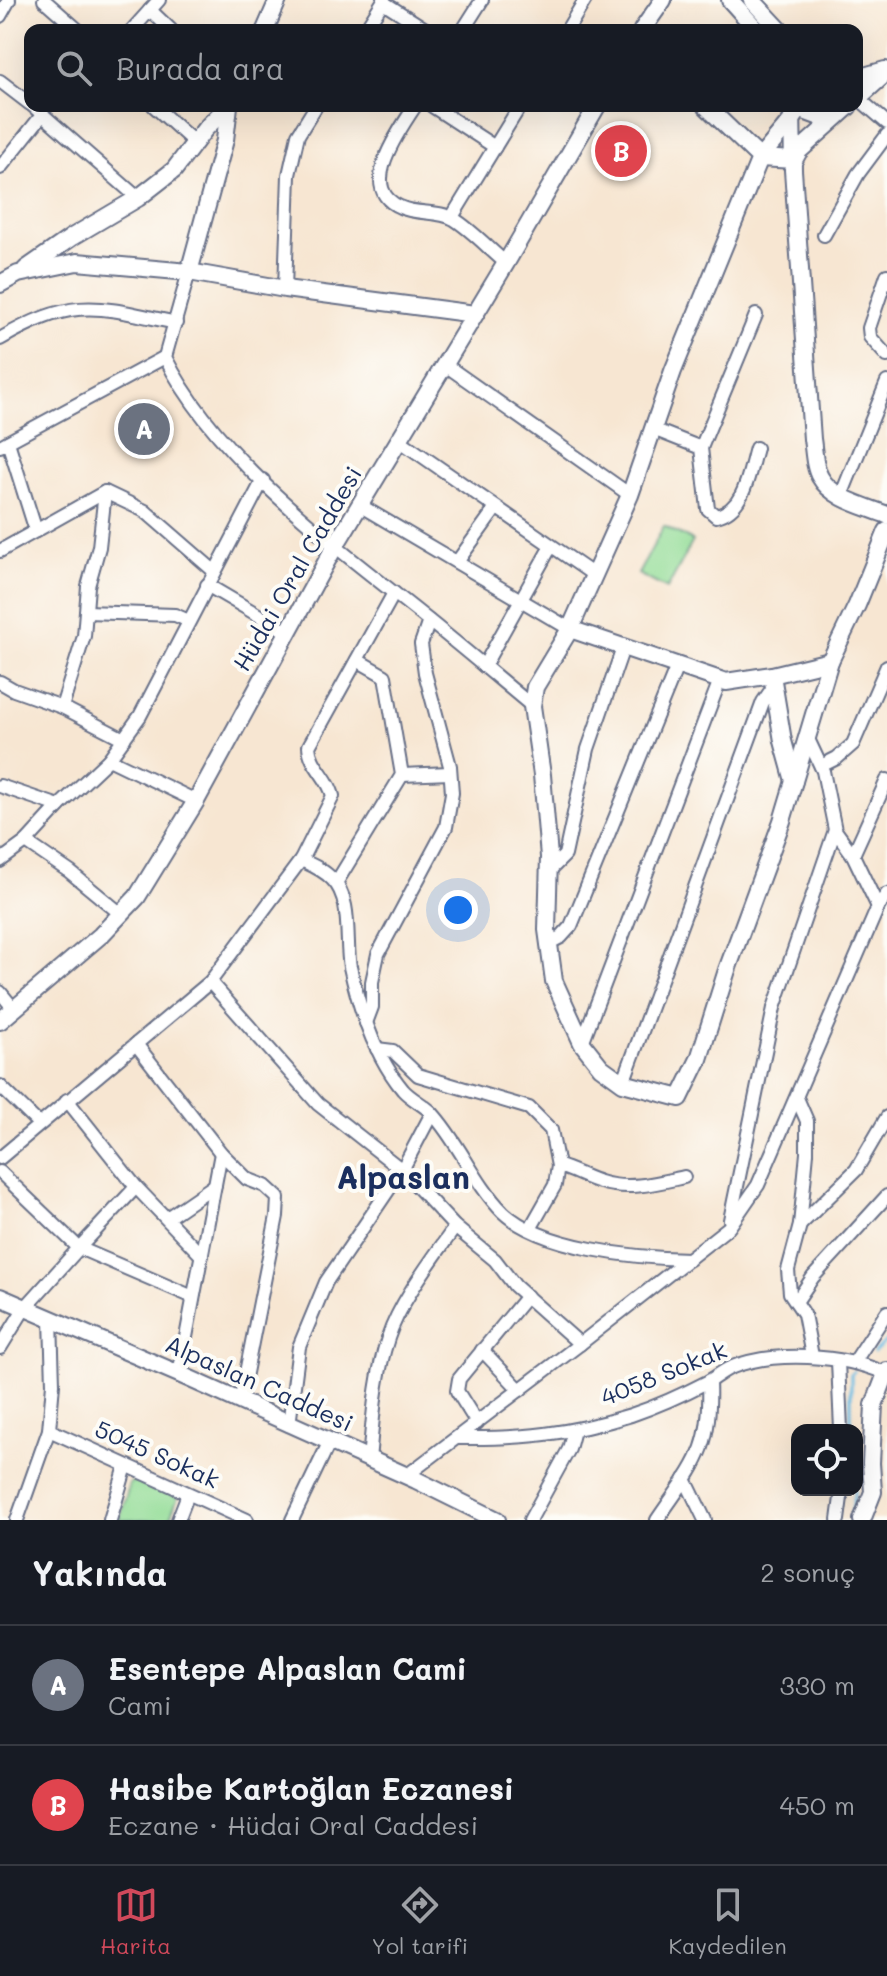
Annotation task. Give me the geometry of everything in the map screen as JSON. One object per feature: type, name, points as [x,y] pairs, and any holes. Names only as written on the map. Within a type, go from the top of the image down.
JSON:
[{"type":"street","points":[[0,16],[9,0]]},
{"type":"street","points":[[44,0],[71,24]]},
{"type":"street","points":[[268,24],[278,0]]},
{"type":"street","points":[[467,24],[482,0]]},
{"type":"street","points":[[571,24],[585,0]]},
{"type":"street","points":[[646,24],[663,0]]},
{"type":"street","points":[[730,0],[752,24]]},
{"type":"street","points":[[752,0],[774,24]]},
{"type":"street","points":[[369,24],[384,1],[418,24]]},
{"type":"street","points":[[137,24],[154,5],[167,24]]},
{"type":"street","points":[[863,77],[887,71]]},
{"type":"street","points":[[863,93],[887,71]]},
{"type":"street","points":[[0,81],[24,100]]},
{"type":"street","points":[[863,103],[887,123]]},
{"type":"street","points":[[0,168],[7,149],[32,112]]},
{"type":"street","points":[[40,112],[138,198]]},
{"type":"street","points":[[161,112],[195,143]]},
{"type":"street","points":[[0,284],[138,198],[174,170],[223,112]]},
{"type":"street","points":[[36,531],[3,443],[165,357],[225,140],[228,112]]},
{"type":"street","points":[[285,289],[289,175],[298,135],[312,112]]},
{"type":"street","points":[[412,112],[380,167],[387,196],[399,207],[452,217],[506,263]]},
{"type":"street","points":[[441,112],[495,147]]},
{"type":"street","points":[[452,217],[516,112]]},
{"type":"street","name":"Hüdai Oral Caddesi","points":[[0,1021],[101,935],[137,897],[196,801],[335,546],[594,112]]},
{"type":"street","points":[[712,112],[760,158],[794,160]]},
{"type":"street","points":[[792,112],[760,158],[679,356],[630,495],[570,629],[535,687],[532,706],[542,775],[549,871],[549,943],[554,981],[582,1043],[601,1067],[623,1083],[680,1098],[699,1059],[727,970],[794,783],[830,661],[887,531]]},
{"type":"street","points":[[793,112],[812,439],[818,475],[827,488],[887,515]]},
{"type":"street","points":[[800,112],[831,121]]},
{"type":"street","points":[[794,160],[799,151],[842,112]]},
{"type":"street","points":[[824,235],[858,174],[887,135]]},
{"type":"street","points":[[18,274],[77,262],[189,272],[285,289],[475,314]]},
{"type":"street","points":[[887,275],[869,328],[870,337],[887,356]]},
{"type":"street","points":[[0,339],[49,314],[80,307],[111,309],[176,323]]},
{"type":"street","points":[[756,315],[701,448],[708,509],[716,516],[728,513],[741,497],[756,448]]},
{"type":"street","points":[[165,357],[199,413],[263,480],[335,546],[532,706]]},
{"type":"street","points":[[444,364],[630,495]]},
{"type":"street","points":[[841,496],[887,382]]},
{"type":"street","points":[[653,429],[701,448]]},
{"type":"street","points":[[399,440],[594,575]]},
{"type":"street","points":[[0,861],[26,842],[109,759],[140,716],[263,480]]},
{"type":"street","points":[[105,492],[145,511],[214,571]]},
{"type":"street","points":[[0,551],[105,492]]},
{"type":"street","points":[[62,707],[84,636],[88,586],[99,547],[105,492]]},
{"type":"street","points":[[361,506],[570,629],[677,666],[726,682],[773,681],[830,661]]},
{"type":"street","points":[[457,562],[496,508]]},
{"type":"street","points":[[484,666],[551,546]]},
{"type":"street","points":[[207,585],[289,633]]},
{"type":"street","points":[[0,1158],[210,982],[301,860],[333,796],[331,786],[309,754],[309,746],[394,593]]},
{"type":"street","points":[[86,612],[175,615],[189,621]]},
{"type":"street","points":[[366,1023],[372,1007],[372,982],[378,954],[446,827],[452,793],[421,644],[429,621]]},
{"type":"street","points":[[549,871],[562,862],[565,855],[588,749],[623,648]]},
{"type":"street","points":[[336,883],[402,775],[385,676],[357,660]]},
{"type":"street","points":[[549,943],[561,937],[571,926],[677,666]]},
{"type":"street","points":[[821,766],[846,752],[853,744],[887,666]]},
{"type":"street","points":[[582,1043],[720,680]]},
{"type":"street","points":[[773,681],[794,783]]},
{"type":"street","points":[[623,1083],[773,681]]},
{"type":"street","points":[[0,682],[62,707],[124,739]]},
{"type":"street","points":[[808,739],[821,766],[835,830],[853,855],[878,907]]},
{"type":"street","points":[[109,759],[196,801]]},
{"type":"street","points":[[402,775],[450,773]]},
{"type":"street","points":[[853,855],[887,780]]},
{"type":"street","points":[[0,786],[59,806]]},
{"type":"street","points":[[729,1227],[774,1008],[835,830]]},
{"type":"street","points":[[26,842],[70,872],[121,914]]},
{"type":"street","points":[[301,860],[336,883],[344,907],[350,965],[366,1023],[377,1049],[403,1090],[432,1113],[504,1213],[530,1229],[574,1245],[617,1255],[689,1259]]},
{"type":"street","points":[[406,1476],[729,1227],[758,1185],[878,907],[887,894]]},
{"type":"street","points":[[210,982],[318,1104],[402,1170],[455,1227],[495,1260],[527,1296],[580,1344]]},
{"type":"street","points":[[0,992],[14,1009]]},
{"type":"street","points":[[136,1044],[221,1153],[247,1179],[265,1186],[278,1198],[240,1403]]},
{"type":"street","points":[[377,1049],[393,1051],[418,1075],[529,1108],[551,1130],[558,1166],[555,1185],[530,1229]]},
{"type":"street","points":[[0,1086],[39,1124]]},
{"type":"street","points":[[797,1098],[807,1121],[807,1153],[800,1225],[788,1270],[790,1293],[804,1314],[812,1356]]},
{"type":"street","points":[[67,1100],[136,1187],[202,1256]]},
{"type":"street","points":[[289,1425],[299,1347],[326,1282],[402,1170],[432,1113]]},
{"type":"street","points":[[800,1225],[856,1170],[887,1117]]},
{"type":"street","points":[[179,1374],[221,1153]]},
{"type":"street","points":[[558,1166],[604,1184],[655,1184],[684,1177]]},
{"type":"street","points":[[0,1172],[79,1248],[193,1297]]},
{"type":"street","points":[[167,1218],[215,1185]]},
{"type":"street","points":[[0,1348],[24,1309],[136,1187]]},
{"type":"street","points":[[796,1302],[813,1277],[887,1196]]},
{"type":"street","points":[[369,1460],[378,1379],[389,1336],[414,1290],[455,1227]]},
{"type":"street","points":[[477,1423],[457,1391],[459,1379],[527,1296]]},
{"type":"street","name":"Alpaslan Caddesi","points":[[0,1297],[179,1374],[497,1520]]},
{"type":"street","points":[[855,1361],[887,1312]]},
{"type":"street","points":[[17,1520],[49,1430],[53,1384],[51,1319]]},
{"type":"street","points":[[482,1350],[520,1390]]},
{"type":"street","name":"4058 Sokak","points":[[457,1438],[538,1437],[574,1430],[635,1414],[731,1368],[756,1362],[812,1356],[855,1361],[886,1372]]},
{"type":"street","points":[[838,1361],[841,1424]]},
{"type":"street","points":[[862,1520],[880,1493],[871,1463],[886,1372]]},
{"type":"street","points":[[657,1520],[702,1451],[709,1429],[709,1381]]},
{"type":"street","name":"5045 Sokak","points":[[49,1430],[247,1520]]},
{"type":"street","points":[[530,1520],[569,1449],[574,1430]]},
{"type":"street","points":[[292,1520],[329,1443]]},
{"type":"street","points":[[110,1520],[126,1466]]},
{"type":"street","points":[[685,1479],[705,1520]]},
{"type":"street","points":[[178,1520],[188,1494]]},
{"type":"street","points":[[838,1520],[841,1496]]},
{"type":"green space","points":[[664,526],[693,541],[667,589],[638,574]]},
{"type":"green space","points":[[140,1479],[178,1497],[169,1520],[119,1520],[130,1483]]},
{"type":"waterway","points":[[874,1352],[887,1340]]},
{"type":"waterway","points":[[851,1424],[851,1374],[854,1371]]},
{"type":"waterway","points":[[851,1520],[854,1496]]},
{"type":"place","name":"Hasibe Kartoğlan Eczanesi","points":[[621,151]]},
{"type":"place","name":"Esentepe Alpaslan Cami","points":[[144,429]]},
{"type":"district","name":"Alpaslan","points":[[403,1178]]}]
